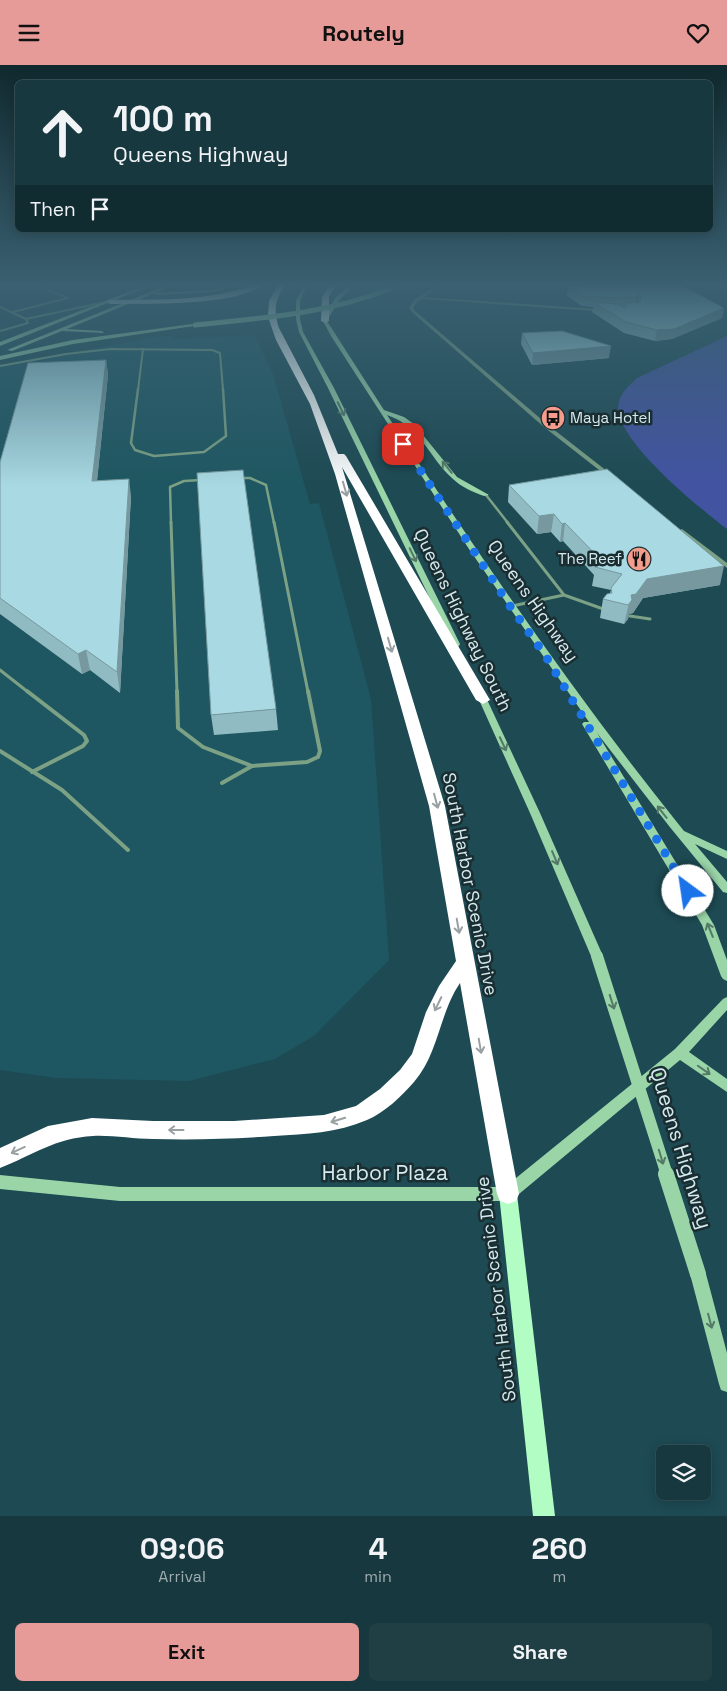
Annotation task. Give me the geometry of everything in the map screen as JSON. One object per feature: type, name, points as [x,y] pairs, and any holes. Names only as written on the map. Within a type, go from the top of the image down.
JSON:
[{"type":"highway","name":"South Harbor Scenic Drive","points":[[287,352],[324,426],[340,474],[437,806],[508,1194]]},
{"type":"highway","points":[[324,426],[483,700]]},
{"type":"highway","points":[[0,1159],[48,1135],[92,1127],[153,1131],[234,1130],[324,1124],[362,1113],[387,1095],[407,1076],[416,1064],[428,1038],[438,1005],[445,991],[465,963]]},
{"type":"main road","points":[[0,358],[29,352]]},
{"type":"main road","name":"Queens Highway South","points":[[312,352],[483,700],[535,813],[597,956]]},
{"type":"main road","name":"Queens Highway","points":[[344,352],[510,606],[590,720],[677,831],[727,889]]},
{"type":"main road","points":[[381,411],[402,418],[412,425],[456,478],[467,486],[486,495]]},
{"type":"main road","points":[[545,655],[708,925],[727,976]]},
{"type":"main road","points":[[677,831],[727,855]]},
{"type":"main road","name":"Queens Highway","points":[[597,956],[698,1274],[727,1384]]},
{"type":"main road","points":[[508,1194],[566,1149],[680,1053],[727,1002]]},
{"type":"main road","points":[[680,1053],[727,1087]]},
{"type":"main road","name":"Harbor Plaza","points":[[0,1182],[120,1194],[508,1194]]},
{"type":"main road","name":"South Harbor Scenic Drive","points":[[508,1194],[544,1516]]},
{"type":"street","points":[[460,352],[546,426],[614,479]]},
{"type":"street","points":[[675,526],[727,567]]},
{"type":"lane","points":[[0,366],[87,352]]},
{"type":"lane","points":[[143,352],[131,443],[135,450],[154,457],[204,452],[226,436],[220,353],[214,352]]},
{"type":"lane","points":[[222,783],[252,766],[306,762],[318,757],[320,751],[266,485],[250,478],[231,479]]},
{"type":"lane","points":[[203,480],[184,481],[170,487],[178,728],[186,737],[198,744],[252,766]]},
{"type":"lane","points":[[486,495],[564,595]]},
{"type":"lane","points":[[510,606],[564,595],[606,610]]},
{"type":"lane","points":[[630,616],[650,619]]},
{"type":"lane","points":[[0,670],[84,735],[86,741],[83,746],[32,772]]},
{"type":"lane","points":[[0,751],[62,790],[128,850]]},
{"type":"shaded area","points":[[73,352],[262,352],[273,374],[310,504],[319,503],[371,699],[389,960],[314,1036],[275,1059],[189,1081],[56,1078],[0,1070],[0,364]]},
{"type":"water","points":[[693,352],[727,352],[727,529],[698,506],[660,471],[628,434],[620,416],[619,402],[624,392],[637,378]]},
{"type":"building","points":[[106,360],[92,481],[129,479],[117,672],[86,650],[78,654],[0,598],[0,462],[28,363]]},
{"type":"building","name":"The Reef","points":[[607,469],[724,566],[647,579],[636,594],[631,595],[632,600],[628,605],[603,599],[607,594],[612,593],[611,588],[622,574],[595,567],[601,560],[565,523],[562,524],[554,514],[539,516],[509,485]]},
{"type":"building","points":[[243,470],[276,709],[211,715],[197,473]]},
{"type":"place","name":"Maya Hotel","points":[[553,418]]},
{"type":"place","name":"The Reef","points":[[639,559]]},
{"type":"route","points":[[403,444],[510,606],[545,655],[688,891]]}]
